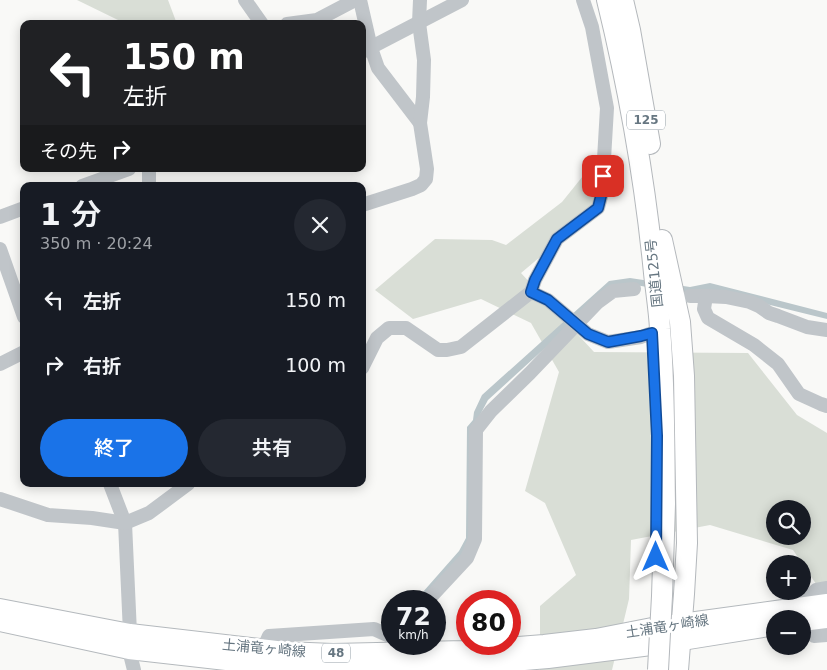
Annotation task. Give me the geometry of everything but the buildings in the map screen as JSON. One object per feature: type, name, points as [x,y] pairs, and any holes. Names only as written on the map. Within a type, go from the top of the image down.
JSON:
[{"type":"highway","name":"国道125号","points":[[608,0],[657,241]]},
{"type":"highway","name":"国道125号","points":[[623,0],[646,117],[656,181],[664,402],[671,504],[677,544],[670,670]]},
{"type":"highway","points":[[650,670],[656,557],[657,436],[652,333],[657,241]]},
{"type":"highway","points":[[657,241],[680,322],[684,376],[687,543],[678,670]]},
{"type":"highway","name":"国道125号","points":[[658,670],[662,596],[671,504]]},
{"type":"main road","name":"土浦竜ヶ崎線","points":[[811,612],[827,603]]},
{"type":"main road","name":"土浦竜ヶ崎線","points":[[0,608],[130,642],[333,653],[464,650],[596,638],[652,636]]},
{"type":"main road","name":"土浦竜ヶ崎線","points":[[811,618],[827,619]]},
{"type":"main road","name":"土浦竜ヶ崎線","points":[[0,622],[261,664],[332,667],[466,666],[548,659],[652,636],[766,622]]},
{"type":"main road","name":"土浦竜ヶ崎線","points":[[682,632],[766,627]]},
{"type":"street","points":[[245,0],[259,20]]},
{"type":"street","points":[[317,20],[355,0]]},
{"type":"street","points":[[360,0],[363,20]]},
{"type":"street","points":[[366,204],[412,189],[426,179],[427,169],[420,123],[424,60],[419,23],[420,0]]},
{"type":"street","points":[[420,123],[378,68],[367,50],[462,0]]},
{"type":"street","points":[[366,360],[377,338],[389,328],[406,328],[438,350],[461,347],[531,292],[535,280],[557,239],[598,208],[602,192],[607,108],[592,27],[583,0]]},
{"type":"street","points":[[93,182],[121,172]]},
{"type":"street","points":[[0,217],[20,210]]},
{"type":"street","points":[[0,249],[19,288]]},
{"type":"street","points":[[437,590],[467,558],[476,540],[476,430],[491,411],[598,302],[613,291],[634,289]]},
{"type":"street","points":[[531,292],[548,300],[588,334],[608,342],[652,333]]},
{"type":"street","points":[[690,296],[726,297],[750,302],[769,314],[808,327],[827,330]]},
{"type":"street","points":[[706,296],[704,309],[708,318],[754,344],[778,364],[799,394],[827,406]]},
{"type":"street","points":[[0,364],[20,354]]},
{"type":"street","points":[[111,487],[125,523],[130,642],[134,670]]},
{"type":"street","points":[[0,499],[48,515],[92,518],[125,523],[149,513],[184,487]]},
{"type":"street","points":[[806,610],[816,590],[827,588]]},
{"type":"street","points":[[263,649],[269,636],[374,628],[381,632]]},
{"type":"street","points":[[811,632],[814,636],[827,635]]},
{"type":"shaded area","points":[[77,0],[168,0],[176,20],[118,20]]},
{"type":"shaded area","points":[[591,166],[603,204],[521,273],[594,352],[748,353],[797,415],[827,433],[827,600],[811,576],[811,555],[796,555],[793,550],[776,545],[811,545],[811,500],[766,500],[766,542],[710,525],[631,540],[629,599],[612,670],[540,670],[540,606],[576,575],[545,503],[525,491],[559,372],[531,323],[481,299],[413,319],[375,290],[435,239],[492,240],[506,245],[562,202]]},
{"type":"shaded area","points":[[630,278],[690,287],[710,283],[827,313],[827,319],[710,290],[690,294],[629,284],[611,288],[488,400],[480,415],[472,539],[464,556],[432,590],[425,590],[459,551],[466,538],[467,427],[473,420],[474,412],[482,395],[609,281]]},
{"type":"route","points":[[603,176],[598,208],[557,239],[535,280],[531,292],[548,300],[588,334],[608,342],[652,333],[657,436],[656,557]]}]
